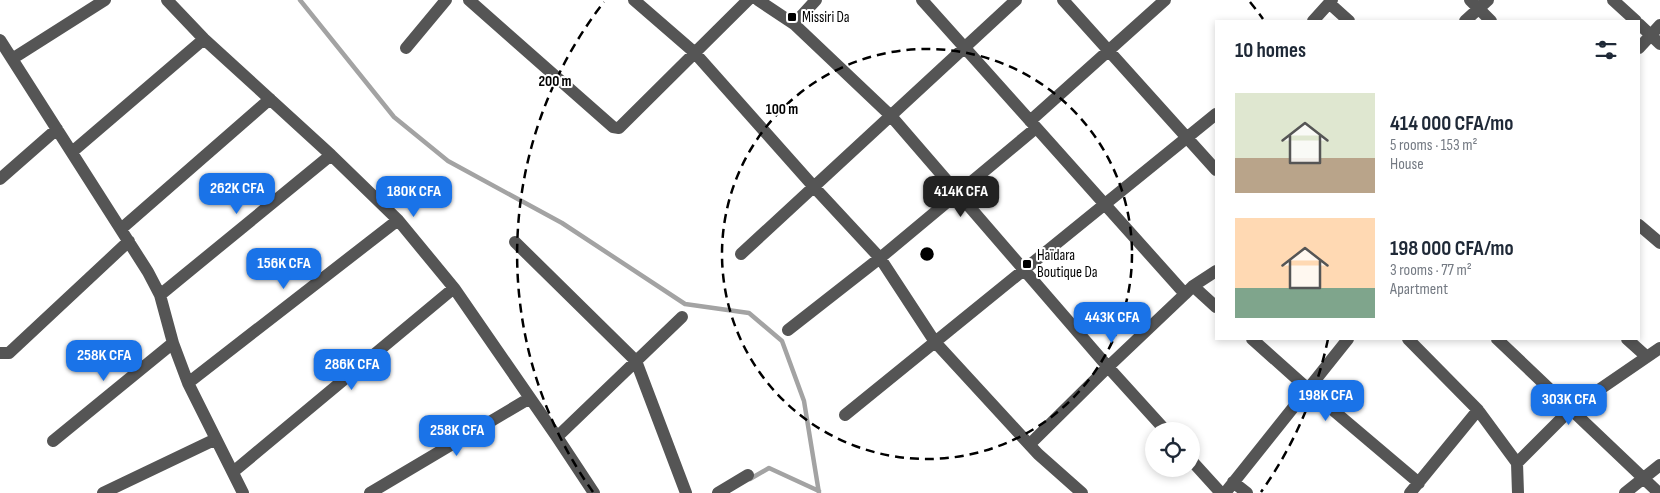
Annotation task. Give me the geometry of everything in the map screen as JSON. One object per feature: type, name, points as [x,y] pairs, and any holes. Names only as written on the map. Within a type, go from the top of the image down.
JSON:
[{"type":"street","points":[[12,59],[105,0]]},
{"type":"street","points":[[167,0],[204,39],[332,155],[398,220],[454,288],[594,493]]},
{"type":"street","points":[[406,48],[446,0]]},
{"type":"street","points":[[469,0],[616,128],[619,128],[748,0]]},
{"type":"street","points":[[634,0],[694,52],[814,188],[880,258],[935,342],[1038,454],[1082,493]]},
{"type":"street","points":[[758,0],[794,24],[891,116],[1158,422]]},
{"type":"street","points":[[794,24],[816,0]]},
{"type":"street","points":[[922,0],[1104,204],[1189,290],[1215,306]]},
{"type":"street","points":[[741,254],[1016,0]]},
{"type":"street","points":[[1063,0],[1215,169]]},
{"type":"street","points":[[788,330],[880,258],[958,193],[1164,0]]},
{"type":"street","points":[[1613,0],[1635,20]]},
{"type":"street","points":[[1314,20],[1330,2],[1348,20]]},
{"type":"street","points":[[1467,20],[1479,3],[1490,20]]},
{"type":"street","points":[[1640,25],[1660,44]]},
{"type":"street","points":[[1640,47],[1660,25]]},
{"type":"street","points":[[72,152],[204,39]]},
{"type":"street","points":[[0,40],[148,272],[160,295],[172,343],[188,383],[243,493]]},
{"type":"street","points":[[121,229],[270,99]]},
{"type":"street","points":[[844,415],[1215,115]]},
{"type":"street","points":[[0,179],[57,129]]},
{"type":"street","points":[[160,295],[332,155]]},
{"type":"street","points":[[188,383],[398,220]]},
{"type":"street","points":[[1640,226],[1655,238],[1660,225]]},
{"type":"street","points":[[0,353],[9,353],[129,241]]},
{"type":"street","points":[[516,242],[636,361],[686,493]]},
{"type":"street","points":[[1030,444],[1189,290],[1215,272]]},
{"type":"street","points":[[233,472],[454,288]]},
{"type":"street","points":[[557,437],[682,317]]},
{"type":"street","points":[[1253,340],[1418,482]]},
{"type":"street","points":[[1200,469],[1223,493],[1347,340]]},
{"type":"street","points":[[1409,340],[1478,410],[1517,463],[1518,493]]},
{"type":"street","points":[[1498,340],[1659,493]]},
{"type":"street","points":[[1628,340],[1647,357]]},
{"type":"street","points":[[53,441],[172,343]]},
{"type":"street","points":[[1517,463],[1571,409],[1660,348]]},
{"type":"street","points":[[370,493],[530,398]]},
{"type":"street","points":[[1410,493],[1478,410]]},
{"type":"street","points":[[104,493],[216,439]]},
{"type":"street","points":[[1625,493],[1660,465]]},
{"type":"street","points":[[718,493],[748,475]]},
{"type":"street","points":[[1233,482],[1247,493]]},
{"type":"waterway","points":[[300,0],[394,117],[448,161],[562,223],[685,304],[749,313],[782,341],[804,401],[819,493]]},
{"type":"waterway","points":[[750,479],[769,468],[819,491]]},
{"type":"place","name":"Missiri Da","points":[[792,17]]},
{"type":"place","name":"Haïdara Boutique Da","points":[[1027,264]]}]
